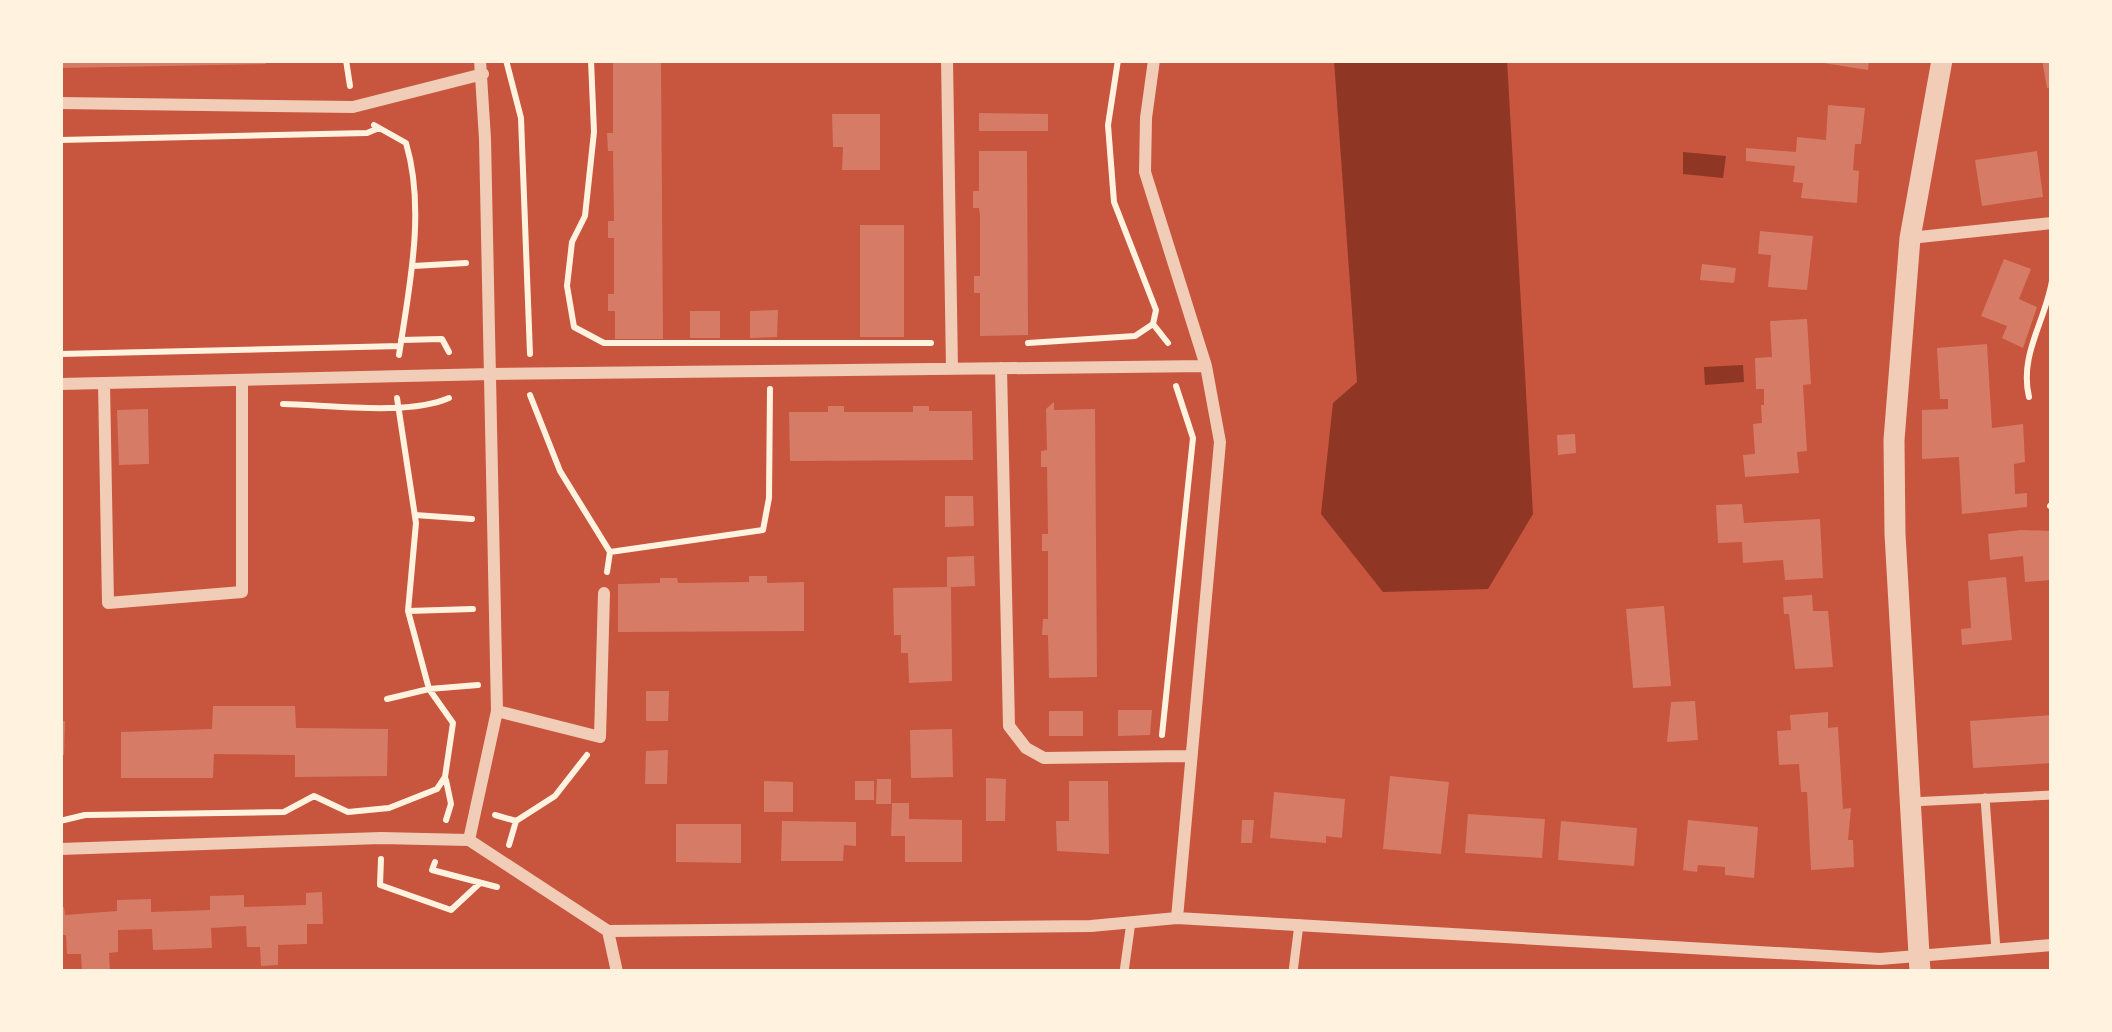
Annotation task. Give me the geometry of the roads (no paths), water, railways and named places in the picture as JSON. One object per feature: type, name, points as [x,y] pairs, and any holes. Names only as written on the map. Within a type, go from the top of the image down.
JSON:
[{"type":"street","points":[[947,60],[952,369]]},
{"type":"street","points":[[1154,60],[1145,172],[1206,366],[1220,442],[1177,917]]},
{"type":"street","points":[[1919,963],[1894,440],[1910,238],[1942,60]]},
{"type":"street","points":[[60,103],[353,107],[481,67],[497,711],[470,840]]},
{"type":"street","points":[[1910,238],[2052,223]]},
{"type":"street","points":[[60,384],[1206,366]]},
{"type":"street","points":[[1001,368],[1009,726],[1026,748],[1044,758],[1189,756]]},
{"type":"street","points":[[104,383],[108,603],[242,592],[242,380]]},
{"type":"street","points":[[497,711],[600,737],[604,593]]},
{"type":"street","points":[[60,850],[381,838],[470,840],[608,932],[1091,926],[1177,917],[1919,963],[2052,945]]},
{"type":"street","points":[[608,932],[617,972]]},
{"type":"lane","points":[[1910,802],[2052,795]]},
{"type":"lane","points":[[1985,798],[1996,950]]},
{"type":"lane","points":[[1124,972],[1131,922]]},
{"type":"lane","points":[[1293,972],[1299,923]]}]
